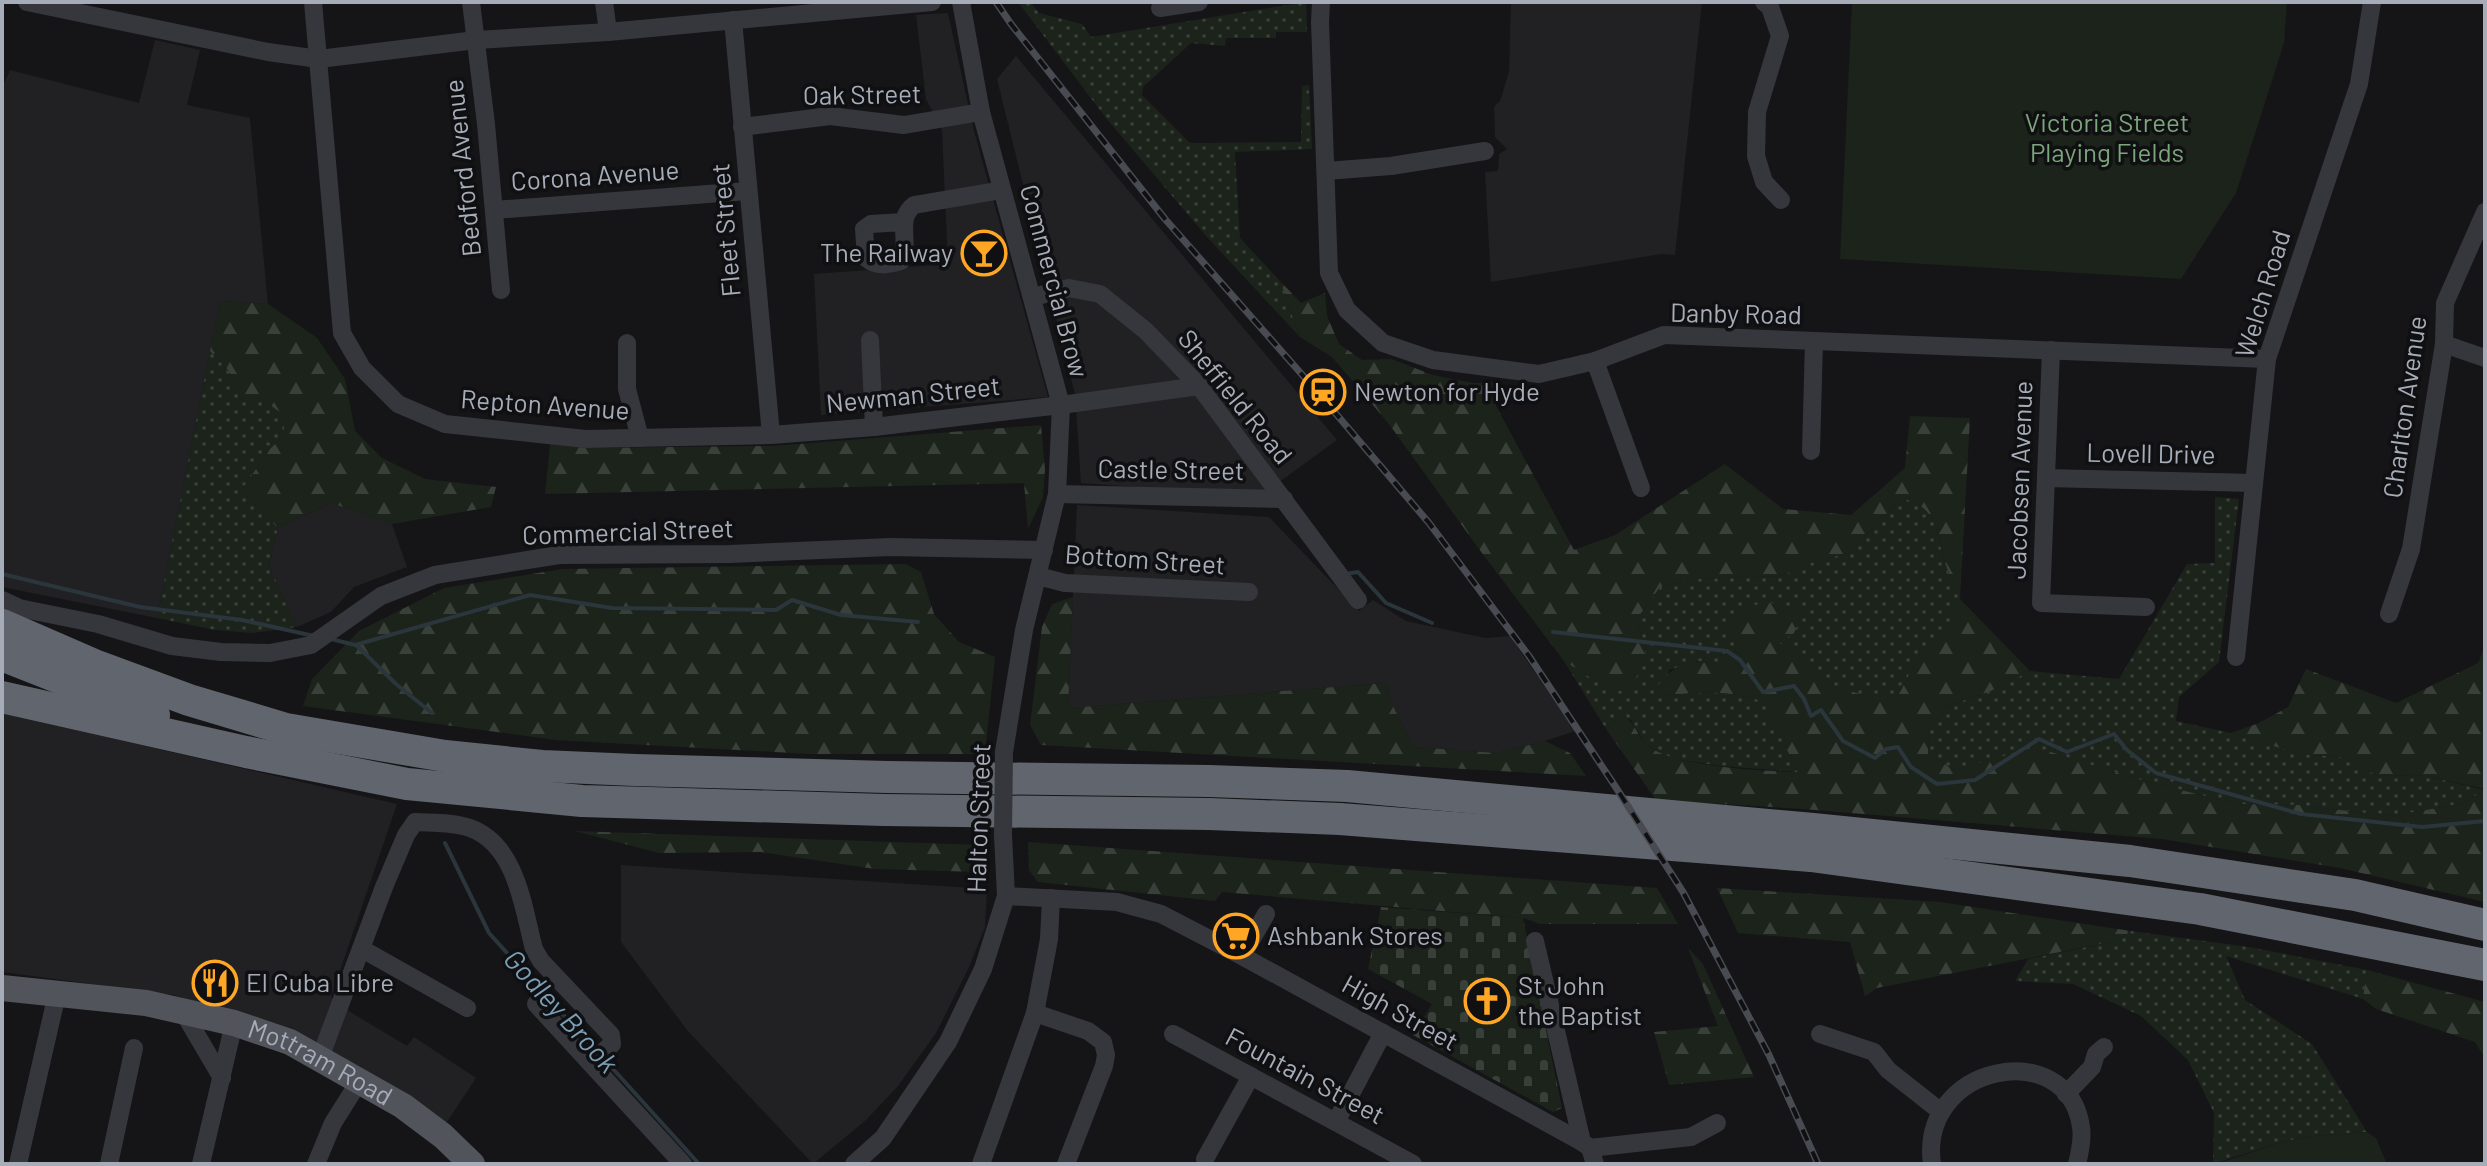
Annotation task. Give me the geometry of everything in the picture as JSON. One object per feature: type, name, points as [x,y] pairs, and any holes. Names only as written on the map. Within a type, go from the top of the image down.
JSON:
[{"type":"highway","points":[[2,625],[94,665],[189,700],[286,729],[445,756],[542,766],[635,770],[1347,786],[2130,861],[2355,895],[2485,925]]},
{"type":"highway","points":[[2,655],[246,752]]},
{"type":"highway","points":[[2,697],[246,752],[407,784],[582,801],[1340,819],[1811,856],[2200,909],[2485,965]]},
{"type":"main road","name":"Mottram Road","points":[[2,988],[146,1003],[234,1023],[290,1042],[403,1106],[443,1136],[472,1164]]},
{"type":"street","points":[[27,2],[268,52],[319,59],[476,40],[608,32],[932,2]]},
{"type":"street","name":"Repton Avenue","points":[[313,2],[342,333],[362,368],[398,404],[445,424],[586,439],[771,435]]},
{"type":"street","name":"Bedford Avenue","points":[[471,2],[501,290]]},
{"type":"street","points":[[604,2],[608,32]]},
{"type":"street","name":"Commercial Brow","points":[[961,2],[981,112],[1061,405],[1057,494],[1038,576]]},
{"type":"street","points":[[1160,8],[1199,2]]},
{"type":"street","name":"Danby Road","points":[[1321,2],[1329,273],[1347,310],[1383,343],[1433,360],[1539,374],[1595,361],[1664,335],[2267,359]]},
{"type":"street","points":[[1764,2],[1770,7],[1780,36],[1757,112],[1756,156],[1764,182],[1781,200]]},
{"type":"street","name":"Welch Road","points":[[2236,657],[2267,359],[2359,84],[2372,2]]},
{"type":"street","name":"Fleet Street","points":[[733,20],[771,435]]},
{"type":"street","name":"Oak Street","points":[[742,127],[830,116],[904,125],[981,112]]},
{"type":"street","points":[[1326,171],[1391,166],[1485,151]]},
{"type":"street","points":[[903,222],[905,212],[914,205],[1002,190]]},
{"type":"street","name":"Corona Avenue","points":[[494,210],[748,191]]},
{"type":"street","name":"Charlton Avenue","points":[[2389,614],[2411,549],[2444,344],[2445,303],[2483,220]]},
{"type":"street","name":"Sheffield Road","points":[[1033,297],[1069,288],[1100,294],[1146,331],[1199,386],[1358,600]]},
{"type":"street","points":[[870,340],[874,427]]},
{"type":"street","points":[[1811,451],[1814,341]]},
{"type":"street","points":[[627,343],[627,389],[640,438]]},
{"type":"street","points":[[2444,344],[2485,358]]},
{"type":"street","name":"Jacobsen Avenue","points":[[2051,350],[2041,603],[2146,607]]},
{"type":"street","points":[[1595,361],[1641,488]]},
{"type":"street","name":"Newman Street","points":[[771,435],[874,427],[1199,386]]},
{"type":"street","name":"Lovell Drive","points":[[2046,478],[2254,483]]},
{"type":"street","name":"Castle Street","points":[[1057,494],[1284,499]]},
{"type":"street","name":"Commercial Street","points":[[2,600],[19,608],[98,624],[184,647],[221,652],[270,653],[311,645],[381,596],[435,575],[559,555],[730,554],[890,547],[1044,550]]},
{"type":"street","name":"Bottom Street","points":[[1038,576],[1065,583],[1249,592]]},
{"type":"street","name":"Halton Street","points":[[854,1164],[883,1138],[948,1042],[983,969],[1006,896],[1004,752],[1024,630],[1038,576]]},
{"type":"street","points":[[320,1058],[390,874],[406,835],[415,822],[467,826],[478,831],[501,851],[511,867],[534,949],[541,961],[611,1035],[612,1044],[592,1062]]},
{"type":"street","name":"High Street","points":[[1006,896],[1117,902],[1161,914],[1383,1033],[1589,1151]]},
{"type":"street","points":[[981,1164],[1035,1013],[1049,939],[1051,898]]},
{"type":"street","points":[[1242,956],[1266,914]]},
{"type":"street","points":[[1535,941],[1589,1151],[1691,1137],[1717,1123]]},
{"type":"street","points":[[362,949],[467,1008]]},
{"type":"street","points":[[18,1164],[57,994]]},
{"type":"street","points":[[536,1004],[683,1164]]},
{"type":"street","points":[[182,1010],[222,1078]]},
{"type":"street","points":[[1035,1013],[1088,1031],[1103,1042],[1105,1049],[1104,1066],[1066,1164]]},
{"type":"street","points":[[201,1164],[234,1023]]},
{"type":"street","points":[[1336,1122],[1383,1033]]},
{"type":"street","name":"Fountain Street","points":[[1173,1034],[1413,1164]]},
{"type":"street","points":[[1820,1034],[1874,1052],[1888,1070],[1940,1111]]},
{"type":"street","points":[[2066,1094],[2092,1067],[2096,1054],[2104,1047]]},
{"type":"street","points":[[109,1164],[134,1048]]},
{"type":"street","points":[[1932,1164],[1931,1142],[1940,1111],[1965,1087],[1997,1073],[2018,1071],[2039,1075],[2057,1085],[2073,1103],[2082,1137],[2078,1164]]},
{"type":"street","points":[[1205,1159],[1251,1076]]},
{"type":"street","points":[[316,1164],[333,1123],[360,1080]]},
{"type":"shaded area","points":[[1511,2],[1702,2],[1675,255],[1661,254],[1491,282],[1485,172],[1498,171],[1499,154],[1507,149],[1495,137],[1494,107],[1500,101],[1509,72]]},
{"type":"shaded area","points":[[948,13],[974,131],[1048,397],[821,415],[814,274],[948,264],[942,130],[926,99],[916,15]]},
{"type":"shaded area","points":[[155,40],[200,50],[187,105],[250,118],[268,304],[220,301],[157,618],[2,587],[2,88],[10,70],[139,103]]},
{"type":"shaded area","points":[[1016,56],[1337,440],[1260,496],[1081,483],[1075,394],[997,79]]},
{"type":"shaded area","points":[[331,503],[392,524],[407,567],[354,587],[331,612],[297,627],[269,566],[278,528]]},
{"type":"shaded area","points":[[1077,505],[1269,517],[1359,611],[1373,600],[1406,621],[1485,638],[1510,636],[1575,731],[1497,753],[1413,747],[1386,683],[1068,708]]},
{"type":"shaded area","points":[[2,713],[397,804],[331,997],[407,1046],[414,1037],[476,1078],[445,1125],[293,1041],[174,995],[2,972]]},
{"type":"shaded area","points":[[621,865],[987,889],[985,927],[936,1033],[898,1086],[866,1120],[813,1164],[687,1030],[621,942]]},
{"type":"green space","points":[[1018,2],[1030,2],[1039,13],[1082,24],[1091,37],[1306,2],[1307,32],[1276,32],[1276,38],[1226,38],[1225,46],[1191,43],[1143,87],[1142,95],[1190,143],[1301,142],[1302,86],[1309,85],[1312,149],[1235,152],[1240,238],[1280,281],[1300,337],[1207,237],[1106,118]]},
{"type":"green space","name":"Victoria Street Playing Fields","points":[[1852,2],[2287,2],[2284,43],[2236,193],[2181,279],[1840,259]]},
{"type":"green space","points":[[1280,281],[1301,303],[1325,293],[1327,316],[1339,344],[1362,360],[1391,359],[1433,375],[1473,383],[1496,382],[1496,406],[1574,550],[1615,535],[1725,464],[1783,509],[1851,515],[1905,468],[1910,416],[1970,418],[1960,599],[1934,522],[1923,508],[1902,498],[1849,553],[1815,561],[1781,576],[1694,579],[1660,587],[1636,620],[1646,650],[1630,695],[1596,681],[1564,661],[1389,424],[1332,357],[1300,337]]},
{"type":"green space","points":[[220,301],[268,304],[317,338],[345,379],[355,431],[382,458],[425,479],[496,487],[491,507],[392,524],[331,503],[278,528],[241,491],[269,450],[284,435],[284,415],[263,400],[242,400],[229,371],[210,351]]},
{"type":"green space","points":[[210,351],[229,371],[242,400],[263,400],[284,415],[284,435],[269,450],[241,491],[278,528],[269,566],[297,627],[252,633],[215,630],[157,618]]},
{"type":"green space","points":[[1041,425],[1045,470],[1043,497],[1028,529],[1024,483],[545,494],[550,444],[587,448],[773,446]]},
{"type":"green space","points":[[2215,497],[2239,499],[2219,662],[2179,697],[2176,721],[2231,733],[2299,754],[2343,757],[2376,775],[2427,776],[2485,790],[2461,804],[2391,816],[2298,805],[2236,804],[2130,777],[2035,748],[1954,770],[1928,754],[1929,729],[1947,706],[1991,691],[2030,671],[2119,679],[2187,564],[2215,563]]},
{"type":"green space","points":[[1902,498],[1923,508],[1934,522],[1960,599],[1950,621],[1920,654],[1899,694],[1877,700],[1836,687],[1779,643],[1736,649],[1724,665],[1697,661],[1669,670],[1663,696],[1713,692],[1763,701],[1798,772],[1669,758],[1645,744],[1631,720],[1623,716],[1606,729],[1564,661],[1596,681],[1646,650],[1636,620],[1660,587],[1694,579],[1781,576],[1815,561],[1849,553]]},
{"type":"green space","points":[[906,564],[921,572],[934,614],[959,642],[995,657],[985,754],[810,754],[556,740],[303,706],[312,679],[359,631],[444,588],[563,569]]},
{"type":"green space","points":[[1073,597],[1068,708],[1386,683],[1413,747],[1497,753],[1545,741],[1570,753],[1586,776],[1041,745],[1030,725],[1042,627],[1052,604]]},
{"type":"green space","points":[[1960,599],[2030,671],[1991,691],[1947,706],[1929,729],[1928,754],[1954,770],[2035,747],[2130,777],[2236,804],[2298,805],[2391,816],[2461,804],[2485,790],[2485,902],[2340,868],[2162,839],[1656,800],[1606,729],[1623,716],[1646,744],[1675,758],[1718,766],[1798,772],[1763,701],[1713,692],[1663,696],[1656,688],[1671,672],[1686,664],[1702,662],[1724,665],[1736,649],[1728,621],[1747,608],[1773,603],[1803,613],[1794,633],[1780,643],[1836,687],[1877,699],[1899,694],[1920,654],[1950,621]]},
{"type":"green space","points":[[2485,646],[2485,789],[2427,776],[2376,775],[2343,757],[2299,754],[2231,733],[2259,723],[2288,707],[2306,669],[2396,703],[2478,663]]},
{"type":"green space","points":[[575,831],[981,845],[980,872],[875,869],[761,852],[659,853]]},
{"type":"green space","points":[[1028,842],[1657,888],[1678,924],[1540,924],[1523,918],[1222,892],[1215,901],[1038,882],[1029,870]]},
{"type":"green space","points":[[1717,888],[1940,902],[2131,931],[2116,941],[1877,988],[1865,996],[1850,942],[1738,933]]},
{"type":"green space","points":[[1381,907],[1523,918],[1562,1108],[1553,1112],[1413,1035],[1432,1004],[1368,969]]},
{"type":"green space","points":[[2131,931],[2249,947],[2367,970],[2363,999],[2226,956],[2245,1000],[2312,1044],[2367,1132],[2281,1142],[2213,1164],[2214,1113],[2188,1060],[2141,1016],[2073,984],[2015,981],[2028,959],[2116,941]]},
{"type":"green space","points":[[1688,948],[1703,964],[1754,1077],[1669,1085],[1654,1032],[1718,1026]]},
{"type":"green space","points":[[2367,970],[2485,1002],[2485,1058],[2475,1042],[2376,1009],[2363,999]]},
{"type":"green space","points":[[2367,1132],[2376,1138],[2387,1164],[2217,1164],[2281,1142]]},
{"type":"waterway","points":[[1345,574],[1358,572],[1386,603],[1432,623]]},
{"type":"waterway","points":[[2,574],[140,607],[242,620],[314,636]]},
{"type":"waterway","points":[[331,639],[355,645],[530,595],[612,608],[776,610],[792,600],[841,615],[918,622]]},
{"type":"waterway","points":[[1553,632],[1727,651],[1740,660],[1763,692],[1794,686],[1811,716],[1821,710],[1843,741],[1875,758],[1886,749],[1898,747],[1911,767],[1937,784],[1975,780],[2039,739],[2067,752],[2114,734],[2127,750],[2156,773],[2301,814],[2422,827],[2485,821]]},
{"type":"waterway","name":"Godley Brook","points":[[356,645],[432,713]]},
{"type":"waterway","name":"Godley Brook","points":[[445,843],[489,933],[595,1050]]},
{"type":"waterway","name":"Godley Brook","points":[[604,1059],[699,1164]]},
{"type":"railway","points":[[996,2],[1165,219],[1429,523],[1529,656],[1683,892],[1769,1055],[1818,1164]]},
{"type":"place","name":"The Railway","points":[[984,253]]},
{"type":"place","name":"Newton for Hyde","points":[[1323,392]]},
{"type":"place","name":"Ashbank Stores","points":[[1236,936]]},
{"type":"place","name":"El Cuba Libre","points":[[215,983]]},
{"type":"place","name":"St John the Baptist","points":[[1487,1001]]}]
